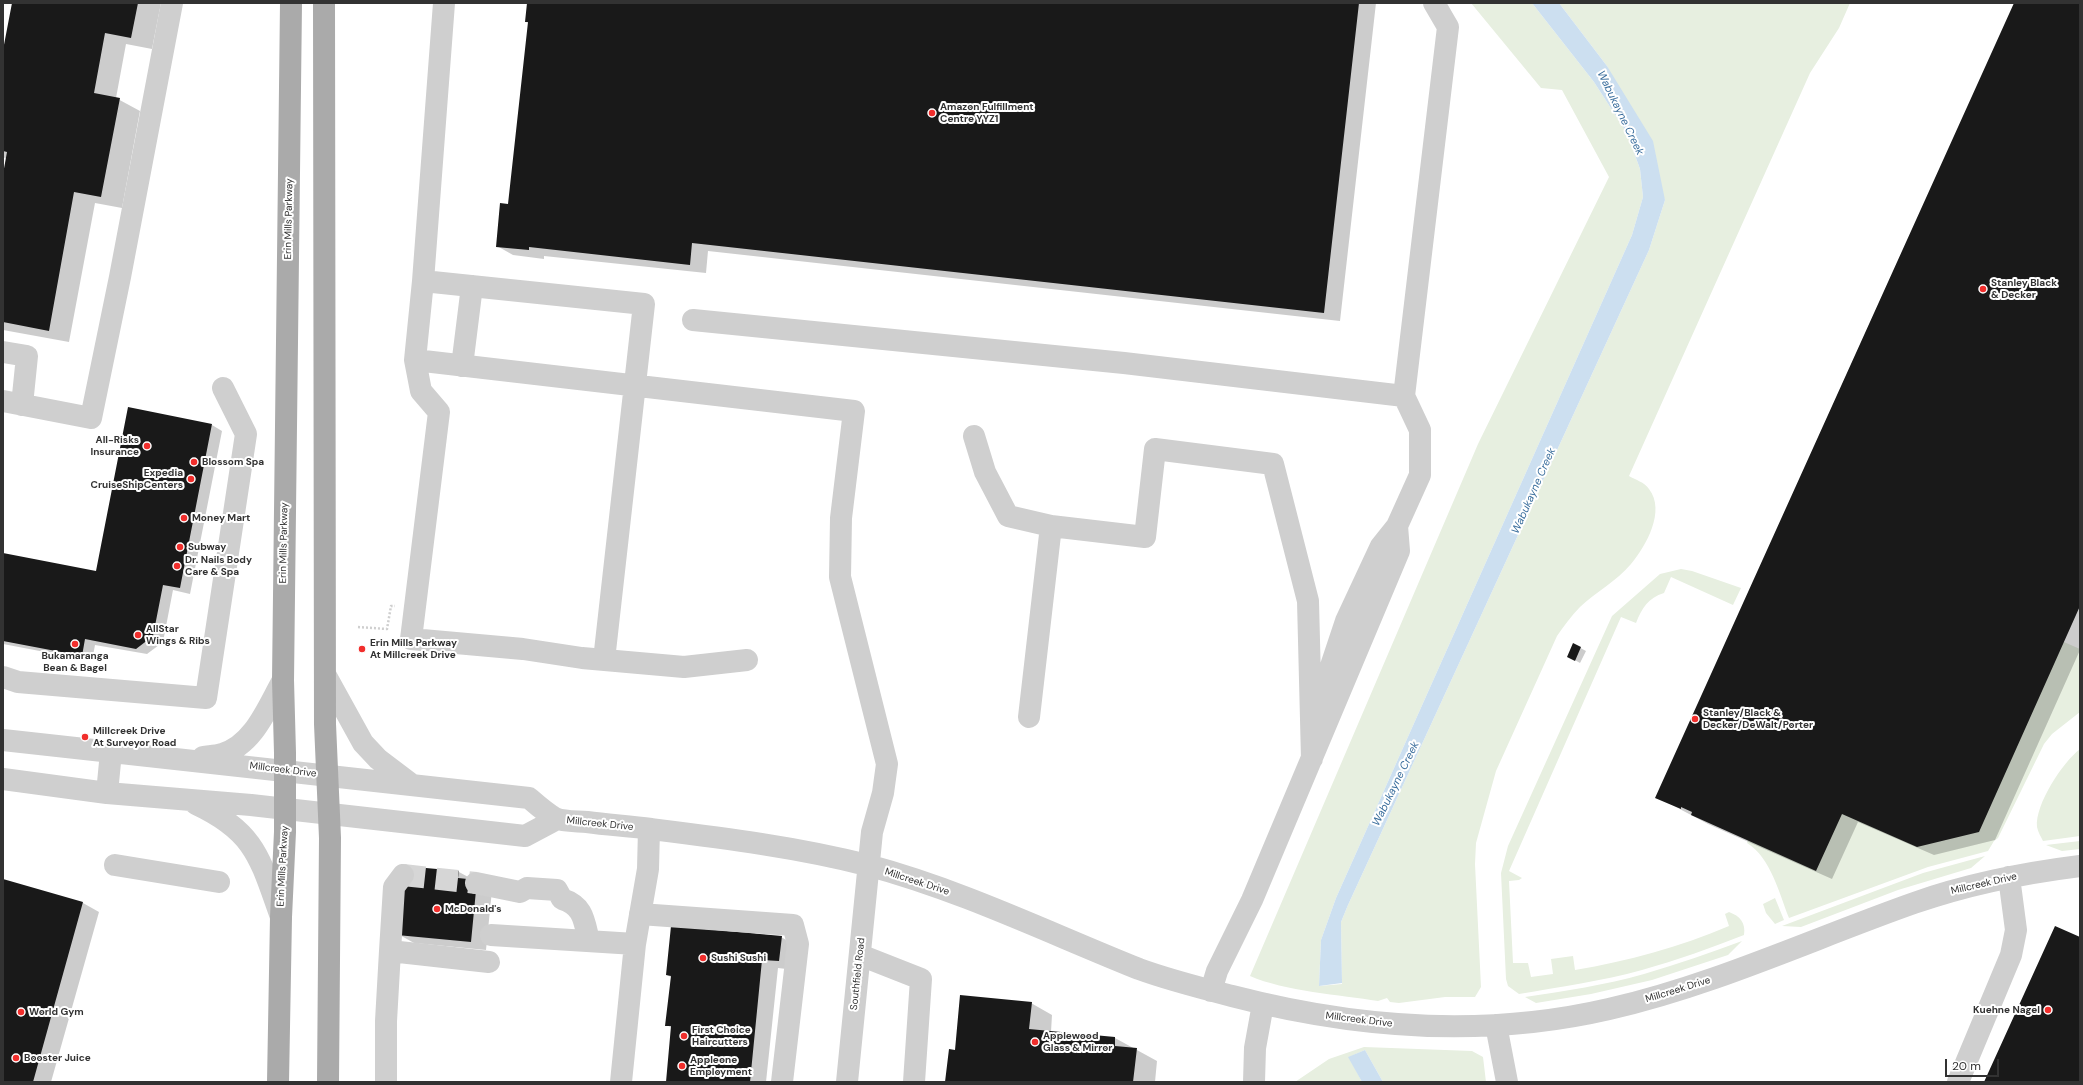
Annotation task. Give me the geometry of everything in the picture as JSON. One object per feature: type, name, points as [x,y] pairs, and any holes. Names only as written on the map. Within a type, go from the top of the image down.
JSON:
[{"type":"main road","name":"Erin Mills Parkway","points":[[278,1082],[281,917],[285,809],[282,680],[291,3]]},
{"type":"main road","points":[[324,3],[326,676],[329,814],[331,1082]]},
{"type":"street","points":[[3,352],[27,356],[12,403],[92,418],[113,317],[172,3]]},
{"type":"street","points":[[1211,991],[1216,971],[1252,900],[1399,551],[1397,526],[1420,475],[1420,430],[1404,396],[1448,27],[1434,3]]},
{"type":"street","points":[[443,12],[423,281],[415,360],[422,391],[440,412],[411,639],[523,649],[604,660],[684,667],[747,660]]},
{"type":"street","points":[[423,281],[644,304],[636,386],[604,660]]},
{"type":"street","points":[[462,366],[472,286]]},
{"type":"street","points":[[693,320],[1124,363],[1404,396]]},
{"type":"street","points":[[415,360],[636,386]]},
{"type":"street","name":"Southfield Road","points":[[636,386],[854,411],[841,518],[840,577],[887,764],[883,792],[872,832],[848,1082]]},
{"type":"street","points":[[3,677],[18,682],[206,698],[246,434],[223,388]]},
{"type":"street","points":[[974,436],[984,472],[1008,516],[1051,526],[1145,537],[1155,449],[1273,464],[1308,600],[1312,759]]},
{"type":"street","points":[[1029,717],[1051,526]]},
{"type":"street","points":[[326,676],[363,743],[378,759],[412,785]]},
{"type":"street","points":[[183,760],[223,754],[241,743],[258,724],[282,680]]},
{"type":"street","name":"Millcreek Drive","points":[[3,740],[529,798],[557,820]]},
{"type":"street","points":[[107,793],[111,752]]},
{"type":"street","name":"Millcreek Drive","points":[[3,779],[107,793],[184,798],[525,836],[557,820],[650,829],[794,849],[868,866],[990,906],[1143,971],[1211,991],[1263,1004],[1337,1018],[1436,1027],[1496,1025],[1552,1019],[1597,1011],[1661,996],[1722,976],[1917,902],[1958,890],[2009,878],[2080,866]]},
{"type":"street","points":[[184,798],[219,815],[235,826],[249,843],[261,860],[281,917]]},
{"type":"street","points":[[621,1082],[635,944],[648,869],[650,829]]},
{"type":"street","points":[[115,865],[219,882]]},
{"type":"street","points":[[386,1082],[386,1020],[394,887],[403,875]]},
{"type":"street","points":[[1958,1082],[2011,955],[2016,930],[2009,878]]},
{"type":"street","points":[[476,883],[520,892],[527,888],[557,890],[562,899],[574,902],[583,917],[589,941]]},
{"type":"street","points":[[640,914],[793,925],[798,944],[782,1082]]},
{"type":"street","points":[[491,935],[635,944]]},
{"type":"street","points":[[390,951],[489,962]]},
{"type":"street","points":[[860,955],[921,979],[914,1082]]},
{"type":"street","points":[[1254,1082],[1255,1048],[1263,1004]]},
{"type":"street","points":[[1496,1025],[1507,1082]]},
{"type":"path","points":[[358,627],[388,629],[391,606],[416,609]]},
{"type":"green space","points":[[1471,3],[1532,3],[1594,82],[1627,133],[1640,169],[1643,197],[1632,235],[1336,898],[1321,940],[1319,986],[1342,984],[1341,922],[1348,905],[1649,250],[1665,200],[1607,66],[1559,3],[1850,3],[1839,28],[1810,73],[1629,476],[1645,485],[1654,498],[1655,518],[1648,538],[1643,548],[1631,564],[1613,581],[1580,607],[1557,636],[1496,771],[1476,843],[1475,864],[1481,987],[1475,997],[1445,997],[1399,1003],[1390,1002],[1387,998],[1378,1001],[1296,989],[1250,976],[1478,444],[1609,177],[1562,90],[1541,88]]},
{"type":"green space","points":[[1681,569],[1692,571],[1741,588],[1733,605],[1671,577],[1664,593],[1658,595],[1646,604],[1636,623],[1621,617],[1509,871],[1522,878],[1519,880],[1509,881],[1513,963],[1528,963],[1531,977],[1553,974],[1551,959],[1573,956],[1575,970],[1615,962],[1673,947],[1729,926],[1725,914],[1729,912],[1741,920],[1744,927],[1744,935],[1694,954],[1627,974],[1596,981],[1519,994],[1508,986],[1506,979],[1501,873],[1508,846],[1612,616],[1660,574]]},
{"type":"green space","points":[[2064,642],[2080,649],[2080,712],[2052,734],[2044,744],[1998,838],[1994,841],[1988,851],[1928,867],[1789,918],[1778,887],[1768,867],[1755,850],[1747,843],[1748,840],[1842,814]]},
{"type":"green space","points":[[2080,749],[2080,836],[2043,841],[2037,827],[2040,807],[2058,773]]},
{"type":"green space","points":[[2080,841],[2080,849],[2062,851],[2046,845]]},
{"type":"green space","points":[[1985,856],[1971,868],[1898,890],[1801,927],[1782,926],[1923,873]]},
{"type":"green space","points":[[1775,898],[1784,920],[1775,924],[1766,913],[1763,904]]},
{"type":"green space","points":[[1742,941],[1728,955],[1652,980],[1591,994],[1536,1003],[1525,997],[1629,978],[1682,962]]},
{"type":"green space","points":[[1364,1047],[1472,1051],[1483,1057],[1486,1082],[1383,1082],[1365,1050],[1349,1057],[1362,1082],[1295,1082],[1329,1059]]},
{"type":"water","name":"Wabukayne Creek","points":[[1532,3],[1559,3],[1607,66],[1653,141],[1665,200],[1649,250],[1348,905],[1341,922],[1342,983],[1319,986],[1321,940],[1336,898],[1632,235],[1643,197],[1640,169],[1627,133],[1594,82]]},
{"type":"water","points":[[1365,1050],[1383,1082],[1362,1082],[1348,1057]]},
{"type":"building","points":[[12,3],[138,3],[131,38],[105,33],[94,93],[120,98],[101,197],[74,192],[49,331],[3,322],[3,174],[7,152],[3,151],[3,50]]},
{"type":"building","name":"Amazon Fulfillment Centre YYZ1","points":[[527,3],[1359,3],[1324,313],[692,243],[690,265],[529,247],[529,250],[496,247],[500,203],[508,204],[528,22],[525,22]]},
{"type":"building","name":"Stanley Black & Decker","points":[[2014,3],[2080,3],[2080,606],[1979,832],[1917,847],[1842,814],[1816,871],[1691,815],[1692,812],[1681,807],[1681,809],[1655,798]]},
{"type":"building","points":[[128,407],[212,424],[180,588],[163,585],[153,636],[136,649],[85,639],[82,656],[3,641],[3,553],[96,571]]},
{"type":"building","points":[[1573,643],[1581,647],[1575,661],[1567,657]]},
{"type":"building","name":"McDonald's","points":[[404,866],[459,871],[458,878],[477,880],[471,942],[397,935]]},
{"type":"building","points":[[3,879],[83,902],[33,1082],[3,1082]]},
{"type":"building","points":[[671,926],[782,936],[779,961],[762,960],[750,1082],[666,1082],[671,1026],[665,1026],[671,976],[666,975]]},
{"type":"building","name":"Kuehne Nagel","points":[[2055,926],[2080,937],[2080,1082],[1984,1082]]},
{"type":"building","name":"Applewood Glass & Mirror","points":[[960,995],[1032,1002],[1029,1029],[1115,1037],[1115,1046],[1137,1048],[1133,1082],[945,1082],[949,1049],[955,1050]]},
{"type":"tunnel","points":[[403,875],[476,883]]},
{"type":"place","name":"Amazon Fulfillment Centre YYZ1","points":[[932,113]]},
{"type":"place","name":"Stanley Black & Decker","points":[[1983,289]]},
{"type":"place","name":"All-Risks Insurance","points":[[147,446]]},
{"type":"place","name":"Blossom Spa","points":[[194,462]]},
{"type":"place","name":"Expedia CruiseShipCenters","points":[[191,479]]},
{"type":"place","name":"Money Mart","points":[[184,518]]},
{"type":"place","name":"Subway","points":[[180,547]]},
{"type":"place","name":"Dr. Nails Body Care & Spa","points":[[177,566]]},
{"type":"place","name":"AllStar Wings & Ribs","points":[[138,635]]},
{"type":"place","name":"Bukamaranga Bean & Bagel","points":[[75,644]]},
{"type":"place","name":"Erin Mills Parkway At Millcreek Drive","points":[[362,649]]},
{"type":"place","name":"Stanley/Black & Decker/DeWalt/Porter","points":[[1695,719]]},
{"type":"place","name":"Millcreek Drive At Surveyor Road","points":[[85,737]]},
{"type":"place","name":"McDonald's","points":[[437,909]]},
{"type":"place","name":"Sushi Sushi","points":[[703,958]]},
{"type":"place","name":"Kuehne Nagel","points":[[2048,1010]]},
{"type":"place","name":"World Gym","points":[[21,1012]]},
{"type":"place","name":"First Choice Haircutters","points":[[684,1036]]},
{"type":"place","name":"Applewood Glass & Mirror","points":[[1035,1042]]},
{"type":"place","name":"Booster Juice","points":[[16,1058]]},
{"type":"place","name":"Appleone Employment","points":[[682,1066]]}]
